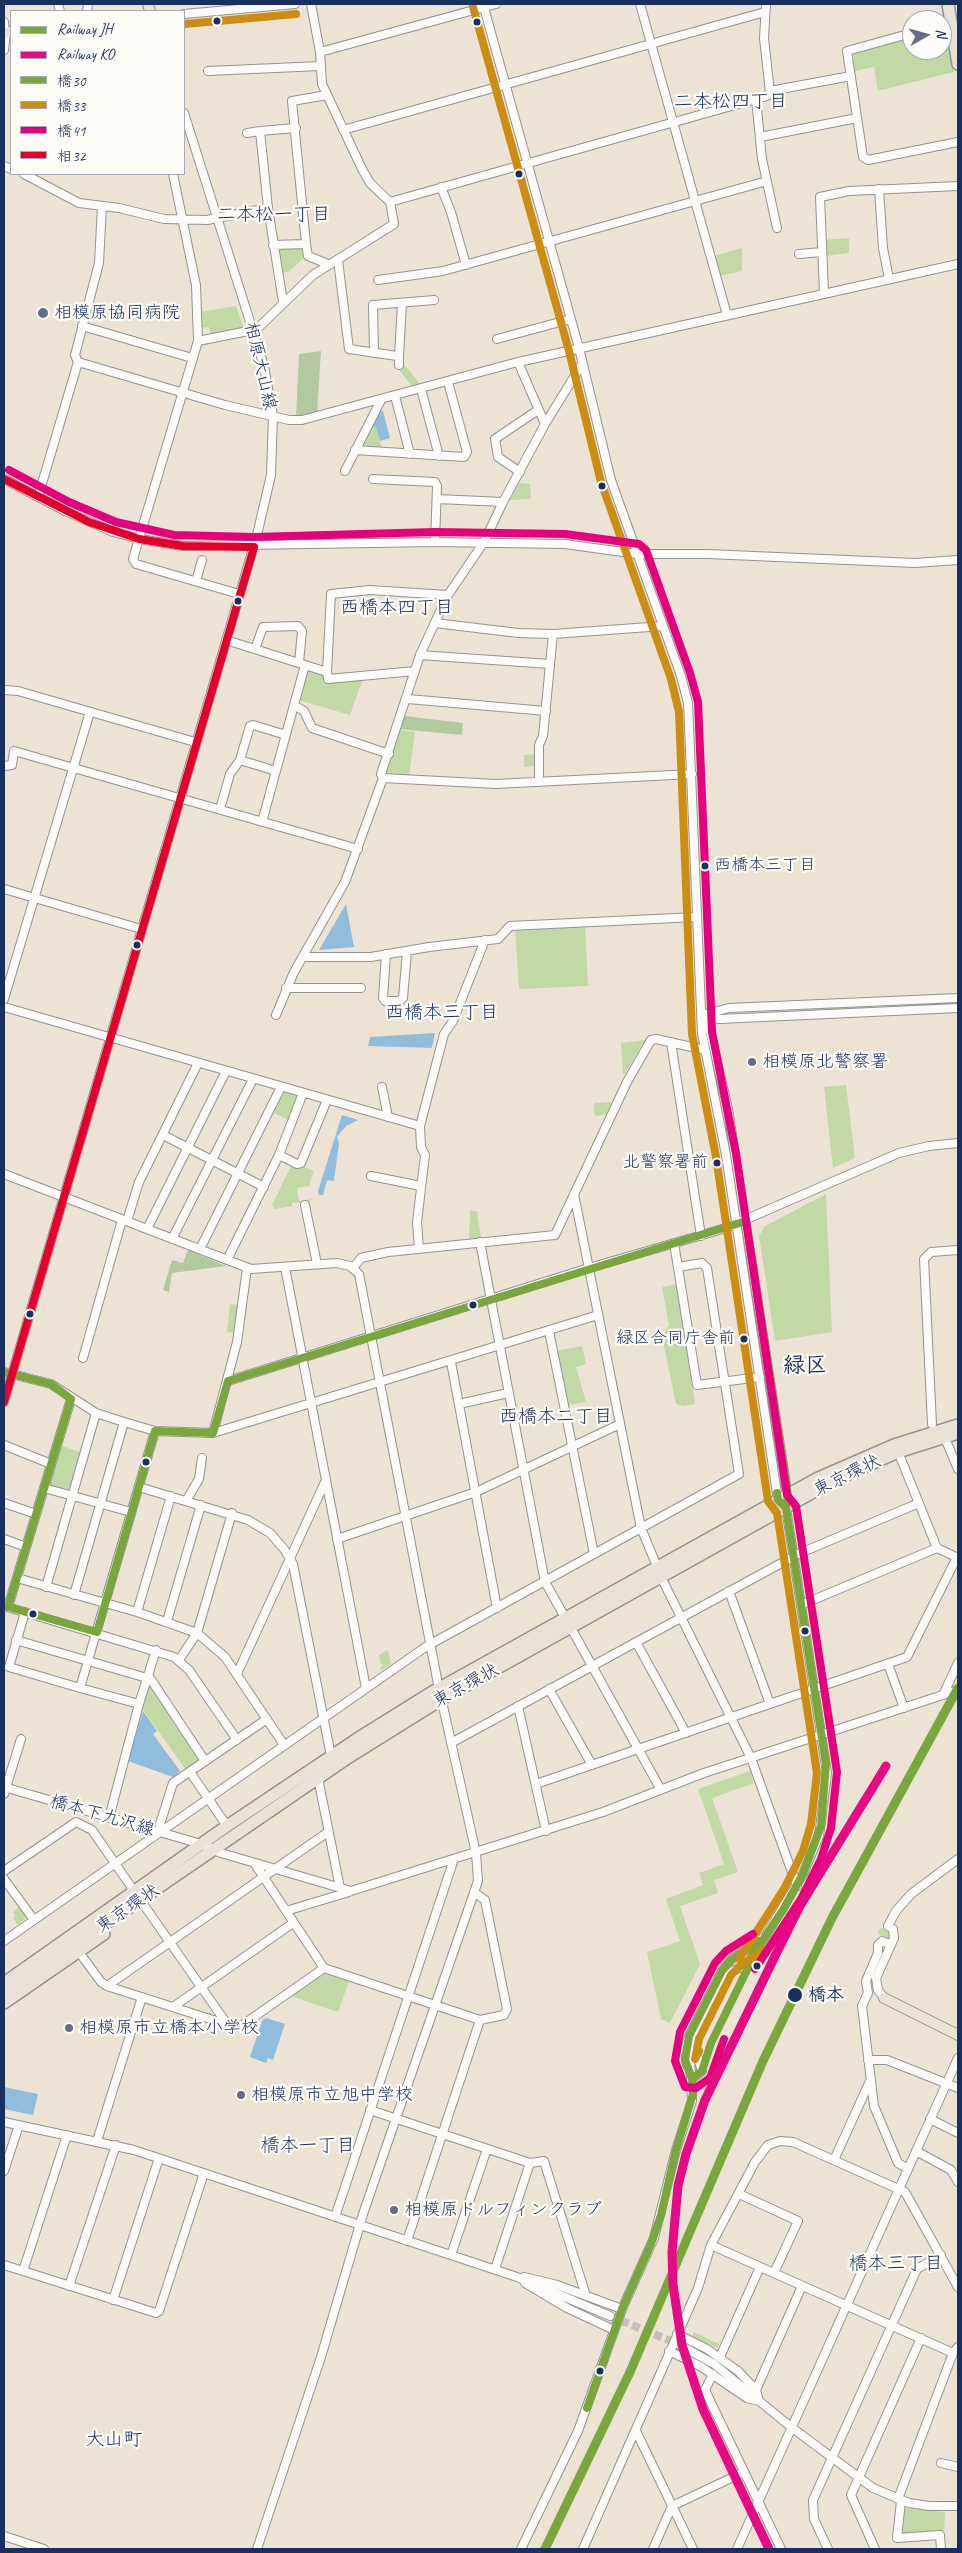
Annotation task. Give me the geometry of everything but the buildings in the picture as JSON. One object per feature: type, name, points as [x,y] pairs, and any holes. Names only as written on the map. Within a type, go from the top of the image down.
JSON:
[{"type":"highway","points":[[952,43],[958,64]]},
{"type":"highway","points":[[841,1467],[856,1455],[880,1443],[932,1424],[958,1417]]},
{"type":"highway","name":"東京環状","points":[[4,1993],[137,1896],[201,1844],[331,1756],[568,1623],[660,1574],[841,1467],[906,1440],[958,1425]]},
{"type":"highway","name":"東京環状","points":[[784,1501],[908,1448],[958,1433]]},
{"type":"highway","points":[[861,1468],[870,1469],[953,1442]]},
{"type":"highway","name":"東京環状","points":[[4,1983],[91,1924],[117,1903],[137,1896],[213,1851],[441,1694]]},
{"type":"highway","points":[[4,2003],[105,1933],[137,1896]]},
{"type":"highway","points":[[4,1974],[91,1916],[117,1903]]},
{"type":"main road","points":[[884,1998],[958,2035]]},
{"type":"street","points":[[185,14],[259,5],[295,4]]},
{"type":"street","points":[[198,341],[253,330],[298,287],[328,264],[338,260],[358,245],[394,224],[390,202],[370,183],[322,84],[320,52],[311,4]]},
{"type":"street","points":[[320,52],[496,4]]},
{"type":"street","points":[[640,4],[727,315]]},
{"type":"street","points":[[484,6],[579,348],[610,480],[663,626],[688,703],[702,1033],[718,1111],[760,1377],[784,1501],[827,1773],[821,1826],[812,1855],[797,1886],[748,1964],[727,1976],[694,2042],[690,2058],[692,2101],[676,2150],[659,2223],[622,2309],[578,2431],[521,2549]]},
{"type":"street","points":[[343,130],[651,44],[765,8],[764,38],[770,91],[767,96],[390,202]]},
{"type":"street","points":[[4,50],[6,30]]},
{"type":"street","points":[[902,36],[848,49],[862,155],[867,160],[958,142]]},
{"type":"street","points":[[208,71],[320,66]]},
{"type":"street","points":[[770,91],[851,76]]},
{"type":"street","points":[[327,95],[294,100],[292,103],[308,256],[328,264]]},
{"type":"street","points":[[756,100],[767,181],[777,228]]},
{"type":"street","points":[[760,137],[857,118]]},
{"type":"street","name":"相原大山線","points":[[4,1402],[8,1373],[63,1197],[254,546],[271,475],[273,416],[264,366],[186,126]]},
{"type":"street","points":[[247,133],[296,128]]},
{"type":"street","points":[[260,131],[268,208],[283,302]]},
{"type":"street","points":[[26,175],[79,203],[164,219],[217,218],[268,208]]},
{"type":"street","points":[[173,175],[196,285],[198,341],[133,559],[134,563],[239,594]]},
{"type":"street","points":[[378,280],[435,273],[767,181]]},
{"type":"street","points":[[824,293],[820,197],[849,191],[958,186]]},
{"type":"street","points":[[441,188],[451,212],[466,265]]},
{"type":"street","points":[[880,189],[883,248],[889,279]]},
{"type":"street","points":[[38,498],[78,362],[75,354],[99,263],[102,206]]},
{"type":"street","points":[[273,245],[306,244]]},
{"type":"street","points":[[799,254],[822,252]]},
{"type":"street","points":[[338,260],[349,349],[374,353],[399,361],[402,303]]},
{"type":"street","points":[[78,362],[273,416],[289,420],[302,420],[518,362],[958,264]]},
{"type":"street","points":[[374,353],[372,306],[434,300]]},
{"type":"street","points":[[497,339],[571,319]]},
{"type":"street","points":[[82,326],[192,358]]},
{"type":"street","points":[[518,362],[545,424]]},
{"type":"street","points":[[276,1015],[286,988],[345,882],[383,778],[382,774],[408,699],[420,655],[448,595],[484,542],[545,424],[582,364]]},
{"type":"street","points":[[356,450],[461,457],[467,452],[448,382]]},
{"type":"street","points":[[421,389],[439,456]]},
{"type":"street","points":[[395,396],[410,454]]},
{"type":"street","points":[[345,471],[381,400]]},
{"type":"street","points":[[520,472],[498,457],[495,439],[538,410]]},
{"type":"street","points":[[4,479],[38,498],[89,522],[139,539],[183,546],[484,542],[573,544],[637,554],[708,554],[915,563],[958,560]]},
{"type":"street","points":[[373,479],[435,482],[437,486],[436,542]]},
{"type":"street","points":[[436,499],[503,502]]},
{"type":"street","points":[[196,581],[202,560]]},
{"type":"street","points":[[415,671],[327,678],[331,594],[370,590],[448,595]]},
{"type":"street","points":[[435,623],[518,633],[553,634],[663,626]]},
{"type":"street","points":[[255,649],[263,627],[298,626],[302,631],[302,664],[294,705],[262,822]]},
{"type":"street","points":[[539,782],[540,744],[543,738],[553,634]]},
{"type":"street","points":[[226,640],[327,672]]},
{"type":"street","points":[[420,655],[550,664]]},
{"type":"street","points":[[4,690],[18,691],[195,742]]},
{"type":"street","points":[[408,699],[546,711]]},
{"type":"street","points":[[294,705],[304,711],[312,728],[389,754]]},
{"type":"street","points":[[4,999],[90,712]]},
{"type":"street","points":[[220,809],[231,773],[240,760],[251,725],[286,735]]},
{"type":"street","points":[[4,766],[12,765],[14,751],[358,849]]},
{"type":"street","points":[[240,760],[276,771]]},
{"type":"street","points":[[383,778],[496,784],[692,774]]},
{"type":"street","points":[[4,889],[141,930]]},
{"type":"street","points":[[303,957],[372,957],[498,939],[510,926],[696,917]]},
{"type":"street","points":[[419,1249],[418,1222],[425,1155],[421,1147],[420,1126],[444,1034],[453,1020],[485,940]]},
{"type":"street","points":[[386,954],[382,998],[385,1001],[399,1001],[403,998],[407,951]]},
{"type":"street","points":[[286,988],[361,988]]},
{"type":"street","points":[[702,1015],[719,1009],[729,1008],[958,998]]},
{"type":"street","points":[[4,1007],[420,1126]]},
{"type":"street","points":[[702,1015],[720,1018],[958,1008]]},
{"type":"street","points":[[702,1015],[710,1031],[719,1067],[746,1221],[776,1418],[784,1501]]},
{"type":"street","points":[[354,1268],[358,1261],[365,1257],[419,1249],[555,1235],[626,1082],[651,1040],[654,1038],[705,1050]]},
{"type":"street","points":[[671,1042],[701,1236]]},
{"type":"street","points":[[82,1358],[125,1220],[139,1182],[198,1063]]},
{"type":"street","points":[[147,1229],[226,1071]]},
{"type":"street","points":[[172,1239],[253,1079]]},
{"type":"street","points":[[200,1249],[281,1087]]},
{"type":"street","points":[[382,1087],[388,1117]]},
{"type":"street","points":[[227,1260],[264,1187],[303,1093]]},
{"type":"street","points":[[279,1154],[297,1164],[301,1163],[327,1100]]},
{"type":"street","points":[[163,1135],[264,1187]]},
{"type":"street","points":[[228,1381],[746,1221],[899,1153],[929,1146],[958,1143]]},
{"type":"street","points":[[4,1174],[247,1268],[258,1270],[337,1263],[354,1268],[362,1280],[431,1644],[476,1853],[479,1877],[359,2225],[320,2357],[257,2549]]},
{"type":"street","points":[[370,1176],[421,1186]]},
{"type":"street","points":[[574,1194],[641,1528],[681,1618],[751,1758],[797,1886]]},
{"type":"street","points":[[306,1205],[317,1264]]},
{"type":"street","points":[[480,1242],[545,1582],[640,1748],[661,1790]]},
{"type":"street","points":[[674,1243],[696,1383],[700,1386],[760,1377]]},
{"type":"street","points":[[932,1424],[924,1259],[932,1252],[958,1250]]},
{"type":"street","points":[[4,1941],[431,1644],[739,1474],[706,1265],[702,1263],[678,1267]]},
{"type":"street","points":[[286,1267],[366,1688]]},
{"type":"street","points":[[213,1433],[237,1342],[247,1268]]},
{"type":"street","points":[[8,1373],[50,1384],[96,1413],[124,1422],[155,1431],[213,1433],[598,1316]]},
{"type":"street","points":[[549,1331],[594,1554]]},
{"type":"street","points":[[451,1362],[497,1608]]},
{"type":"street","points":[[459,1404],[508,1393]]},
{"type":"street","points":[[71,1399],[17,1578],[6,1607],[156,1650],[178,1660],[190,1670],[237,1740]]},
{"type":"street","points":[[46,1587],[96,1413]]},
{"type":"street","points":[[74,1595],[124,1422]]},
{"type":"street","points":[[337,1539],[476,1492],[620,1424]]},
{"type":"street","points":[[80,1688],[155,1431]]},
{"type":"street","points":[[953,1442],[958,1469]]},
{"type":"street","points":[[4,1445],[51,1464]]},
{"type":"street","points":[[186,1501],[198,1478],[202,1458]]},
{"type":"street","points":[[536,1784],[813,1690],[909,1655],[958,1558],[937,1548],[901,1458]]},
{"type":"street","points":[[237,1674],[326,1482]]},
{"type":"street","points":[[139,1487],[232,1514],[260,1526],[270,1533],[291,1560],[331,1756]]},
{"type":"street","points":[[44,1488],[131,1512]]},
{"type":"street","points":[[137,1612],[171,1496]]},
{"type":"street","points":[[4,1503],[36,1514]]},
{"type":"street","points":[[451,1743],[793,1557],[919,1503]]},
{"type":"street","points":[[167,1621],[201,1505]]},
{"type":"street","points":[[178,1660],[197,1633],[232,1514]]},
{"type":"street","points":[[4,1539],[26,1547]]},
{"type":"street","points":[[801,1605],[937,1548]]},
{"type":"street","points":[[17,1578],[167,1621],[197,1633],[218,1649],[284,1745]]},
{"type":"street","points":[[729,1591],[770,1704]]},
{"type":"street","points":[[24,1612],[9,1667],[139,1704]]},
{"type":"street","points":[[16,1640],[148,1676],[205,1761]]},
{"type":"street","points":[[636,1642],[686,1733]]},
{"type":"street","points":[[109,1818],[139,1704],[156,1650]]},
{"type":"street","points":[[943,1695],[958,1663]]},
{"type":"street","points":[[888,1664],[904,1708]]},
{"type":"street","points":[[550,1690],[592,1765]]},
{"type":"street","points":[[286,1912],[546,1831],[751,1758],[958,1690]]},
{"type":"street","points":[[518,1706],[546,1831]]},
{"type":"street","points":[[160,1832],[160,1824],[172,1784],[266,1719]]},
{"type":"street","points":[[4,1790],[21,1739]]},
{"type":"street","points":[[190,1772],[227,1826]]},
{"type":"street","points":[[318,1778],[340,1888]]},
{"type":"street","name":"橋本下九沢線","points":[[4,1790],[160,1832],[201,1844],[213,1851],[255,1864],[351,1891]]},
{"type":"street","points":[[4,1871],[76,1822],[92,1830],[227,2024]]},
{"type":"street","points":[[107,1986],[328,1832]]},
{"type":"street","points":[[335,2218],[454,1859]]},
{"type":"street","points":[[884,1998],[878,1990],[876,1978],[891,1945],[894,1933],[888,1926],[896,1910],[911,1894],[958,1859]]},
{"type":"street","points":[[255,1864],[324,1968],[480,2020],[504,2015],[507,2010],[485,1900],[474,1892]]},
{"type":"street","points":[[4,1879],[34,1920]]},
{"type":"street","points":[[173,2007],[293,1923]]},
{"type":"street","points":[[692,2079],[685,2060],[687,2043],[723,1969],[732,1959],[756,1943],[770,1930]]},
{"type":"street","points":[[891,1945],[882,1941],[878,1945],[878,1953],[866,1981],[868,1993],[862,2006],[870,2080],[876,2113],[898,2163],[908,2169]]},
{"type":"street","points":[[79,1952],[101,1982],[107,1986],[227,2024],[241,2026],[324,1968]]},
{"type":"street","points":[[732,1959],[742,1958],[748,1964]]},
{"type":"street","points":[[868,1993],[884,1998]]},
{"type":"street","points":[[97,2141],[142,1997]]},
{"type":"street","points":[[407,2241],[480,2020]]},
{"type":"street","points":[[737,2549],[958,2058]]},
{"type":"street","points":[[868,2060],[887,2060],[958,2088]]},
{"type":"street","points":[[834,2160],[870,2080]]},
{"type":"street","points":[[370,2110],[530,2163],[543,2160],[546,2162],[586,2296]]},
{"type":"street","points":[[930,2119],[958,2133]]},
{"type":"street","points":[[4,2122],[116,2145],[159,2158],[335,2218],[518,2277],[610,2316]]},
{"type":"street","points":[[4,2171],[19,2125]]},
{"type":"street","points":[[23,2271],[67,2135]]},
{"type":"street","points":[[582,2549],[636,2431],[705,2265],[711,2245],[761,2152],[773,2142],[793,2142],[906,2192],[958,2285]]},
{"type":"street","points":[[69,2286],[116,2145]]},
{"type":"street","points":[[451,2255],[487,2148]]},
{"type":"street","points":[[916,2151],[951,2170],[958,2182]]},
{"type":"street","points":[[113,2300],[159,2158]]},
{"type":"street","points":[[495,2270],[530,2163]]},
{"type":"street","points":[[4,2265],[154,2313],[159,2311],[204,2173]]},
{"type":"street","points":[[739,2194],[798,2221],[774,2273]]},
{"type":"street","points":[[711,2245],[892,2326],[955,2350],[900,2500],[897,2538],[940,2536],[940,2549]]},
{"type":"street","points":[[828,2549],[814,2519],[814,2500],[917,2269],[941,2255]]},
{"type":"street","points":[[720,2357],[760,2267]]},
{"type":"street","points":[[518,2277],[536,2278],[622,2309]]},
{"type":"street","points":[[518,2277],[540,2293],[614,2330]]},
{"type":"street","points":[[756,2390],[802,2286]]},
{"type":"street","points":[[677,2334],[720,2357],[738,2371],[756,2390],[759,2401]]},
{"type":"street","points":[[875,2549],[850,2497],[921,2338]]},
{"type":"street","points":[[678,2344],[714,2364],[858,2478],[900,2500],[928,2506],[958,2506]]},
{"type":"street","points":[[669,2351],[713,2374],[747,2398],[759,2401]]},
{"type":"street","points":[[713,2374],[705,2390],[781,2549]]},
{"type":"street","points":[[636,2431],[693,2549]]},
{"type":"street","points":[[941,2462],[958,2467]]},
{"type":"street","points":[[653,2549],[672,2506],[744,2472]]},
{"type":"street","points":[[4,2536],[44,2549]]},
{"type":"green space","points":[[902,40],[902,60],[952,60],[954,72],[878,91],[874,67],[855,71],[853,52]]},
{"type":"green space","points":[[849,238],[849,253],[825,256],[824,240]]},
{"type":"green space","points":[[301,247],[304,258],[288,272],[281,273],[277,250],[279,248]]},
{"type":"green space","points":[[742,248],[742,271],[719,276],[714,256]]},
{"type":"green space","points":[[236,306],[244,329],[211,336],[209,327],[200,328],[200,312]]},
{"type":"green space","points":[[321,351],[317,413],[296,417],[299,354]]},
{"type":"green space","points":[[403,363],[420,384],[412,386],[399,370]]},
{"type":"green space","points":[[369,423],[376,428],[383,452],[355,450]]},
{"type":"green space","points":[[519,483],[530,484],[531,499],[510,500]]},
{"type":"green space","points":[[307,670],[323,675],[324,683],[363,679],[350,715],[298,700]]},
{"type":"green space","points":[[405,716],[463,723],[462,735],[400,729]]},
{"type":"green space","points":[[400,730],[415,732],[409,776],[385,772]]},
{"type":"green space","points":[[536,754],[536,766],[524,767],[524,755]]},
{"type":"green space","points":[[585,925],[588,986],[519,989],[515,928]]},
{"type":"green space","points":[[645,1040],[625,1074],[623,1074],[621,1043]]},
{"type":"green space","points":[[846,1085],[855,1158],[833,1168],[824,1087]]},
{"type":"green space","points":[[281,1087],[303,1093],[293,1122],[270,1111]]},
{"type":"green space","points":[[615,1102],[610,1114],[595,1116],[594,1103]]},
{"type":"green space","points":[[293,1162],[314,1171],[309,1186],[297,1188],[299,1201],[312,1199],[309,1202],[292,1203],[292,1206],[275,1209],[272,1205]]},
{"type":"green space","points":[[826,1194],[832,1332],[775,1341],[759,1236],[765,1226]]},
{"type":"green space","points":[[470,1211],[477,1211],[481,1238],[469,1240]]},
{"type":"green space","points":[[188,1250],[226,1266],[172,1273],[169,1292],[163,1290],[172,1260],[183,1263]]},
{"type":"green space","points":[[677,1284],[695,1404],[683,1406],[676,1404],[662,1336],[669,1325],[662,1287]]},
{"type":"green space","points":[[230,1304],[238,1305],[235,1333],[227,1332]]},
{"type":"green space","points":[[582,1346],[586,1364],[576,1367],[586,1402],[569,1405],[556,1351]]},
{"type":"green space","points":[[57,1444],[85,1454],[73,1495],[44,1488]]},
{"type":"green space","points":[[388,1650],[391,1664],[380,1671],[381,1666],[384,1665],[381,1664],[379,1655]]},
{"type":"green space","points":[[147,1678],[205,1761],[188,1773],[139,1704]]},
{"type":"green space","points":[[750,1771],[754,1783],[712,1798],[738,1872],[714,1880],[718,1893],[680,1906],[700,1964],[670,2023],[661,2019],[647,1952],[680,1941],[666,1899],[703,1885],[699,1873],[724,1864],[698,1789]]},
{"type":"green space","points":[[19,1907],[26,1917],[18,1925],[13,1918],[15,1916],[13,1912]]},
{"type":"green space","points":[[883,1928],[890,1930],[890,1940],[879,1934],[878,1930]]},
{"type":"green space","points":[[322,1973],[349,1981],[338,2012],[291,1996]]},
{"type":"green space","points":[[694,2332],[719,2344],[717,2348],[692,2336]]},
{"type":"green space","points":[[903,2508],[945,2512],[944,2532],[901,2537],[899,2535]]},
{"type":"water","points":[[375,411],[383,411],[390,438],[380,441],[376,428],[369,423]]},
{"type":"water","points":[[346,904],[354,947],[319,950]]},
{"type":"water","points":[[435,1033],[432,1048],[368,1046],[370,1037]]},
{"type":"water","points":[[342,1115],[358,1120],[346,1126],[337,1137],[339,1143],[334,1181],[327,1180],[323,1195],[319,1195],[318,1191]]},
{"type":"water","points":[[143,1711],[157,1731],[153,1734],[180,1771],[173,1777],[128,1761]]},
{"type":"water","points":[[266,2018],[285,2024],[273,2060],[268,2058],[266,2063],[250,2057],[262,2021]]},
{"type":"water","points":[[4,2087],[38,2094],[33,2115],[4,2109]]},
{"type":"tunnel","points":[[610,2316],[678,2344]]},
{"type":"rail line","name":"JH","points":[[545,2549],[630,2372],[763,2061],[832,1918],[958,1688]]},
{"type":"rail line","name":"KO","points":[[769,2549],[703,2409],[682,2345],[673,2285],[672,2252],[678,2186],[686,2154],[705,2100],[777,1952],[800,1906],[886,1766]]},
{"type":"transit line","name":"橋33","points":[[473,7],[569,351],[601,482],[671,679],[679,712],[692,1034],[716,1157],[768,1501],[777,1513],[817,1773],[811,1824],[803,1851],[784,1889],[739,1959]]},
{"type":"transit line","name":"橋33","points":[[185,24],[296,14]]},
{"type":"transit line","name":"橋41","points":[[9,470],[69,502],[116,522],[174,535],[254,537],[435,532],[565,534],[639,544],[646,550],[690,673],[698,702],[712,1032],[736,1154],[787,1495],[796,1506],[837,1772],[831,1828],[821,1859],[801,1899],[755,1969]]},
{"type":"transit line","name":"相32","points":[[4,479],[89,522],[139,539],[183,546],[254,547]]},
{"type":"transit line","name":"相32","points":[[4,1402],[254,547]]},
{"type":"transit line","name":"橋30","points":[[4,1372],[51,1384],[71,1399],[8,1607],[97,1632],[155,1431],[213,1433],[228,1381],[746,1221],[788,1495],[786,1508]]},
{"type":"transit line","name":"橋30","points":[[692,2079],[702,2071],[711,2043],[748,1968],[747,1964],[783,1910],[803,1874],[821,1826],[826,1764],[786,1508],[778,1500],[777,1493]]},
{"type":"transit line","name":"橋41","points":[[724,2039],[710,2078],[696,2088],[685,2087],[675,2061],[680,2032],[715,1963],[726,1951],[753,1934]]},
{"type":"transit line","name":"橋30","points":[[587,2408],[622,2309],[651,2244],[661,2215],[676,2150],[693,2094],[692,2079],[685,2060],[689,2036],[723,1969],[732,1959],[759,1941]]},
{"type":"transit line","name":"橋33","points":[[699,2051],[695,2059],[699,2039],[731,1975],[763,1950]]},
{"type":"place","name":"相模原協同病院","points":[[43,313]]},
{"type":"place","name":"西橋本三丁目","points":[[705,866]]},
{"type":"place","name":"相模原北警察署","points":[[752,1062]]},
{"type":"place","name":"北警察署前","points":[[717,1163]]},
{"type":"place","name":"緑区合同庁舎前","points":[[744,1339]]},
{"type":"place","name":"橋本","points":[[795,1995]]},
{"type":"place","name":"相模原市立橋本小学校","points":[[69,2028]]},
{"type":"place","name":"相模原市立旭中学校","points":[[241,2095]]},
{"type":"place","name":"相模原ドルフィンクラブ","points":[[394,2210]]},
{"type":"district","name":"二本松四丁目","points":[[731,102]]},
{"type":"district","name":"二本松一丁目","points":[[274,215]]},
{"type":"district","name":"西橋本四丁目","points":[[397,608]]},
{"type":"district","name":"西橋本三丁目","points":[[442,1013]]},
{"type":"district","name":"緑区","points":[[805,1366]]},
{"type":"district","name":"西橋本二丁目","points":[[556,1417]]},
{"type":"district","name":"橋本一丁目","points":[[308,2146]]},
{"type":"district","name":"橋本三丁目","points":[[896,2264]]},
{"type":"district","name":"大山町","points":[[114,2440]]}]
